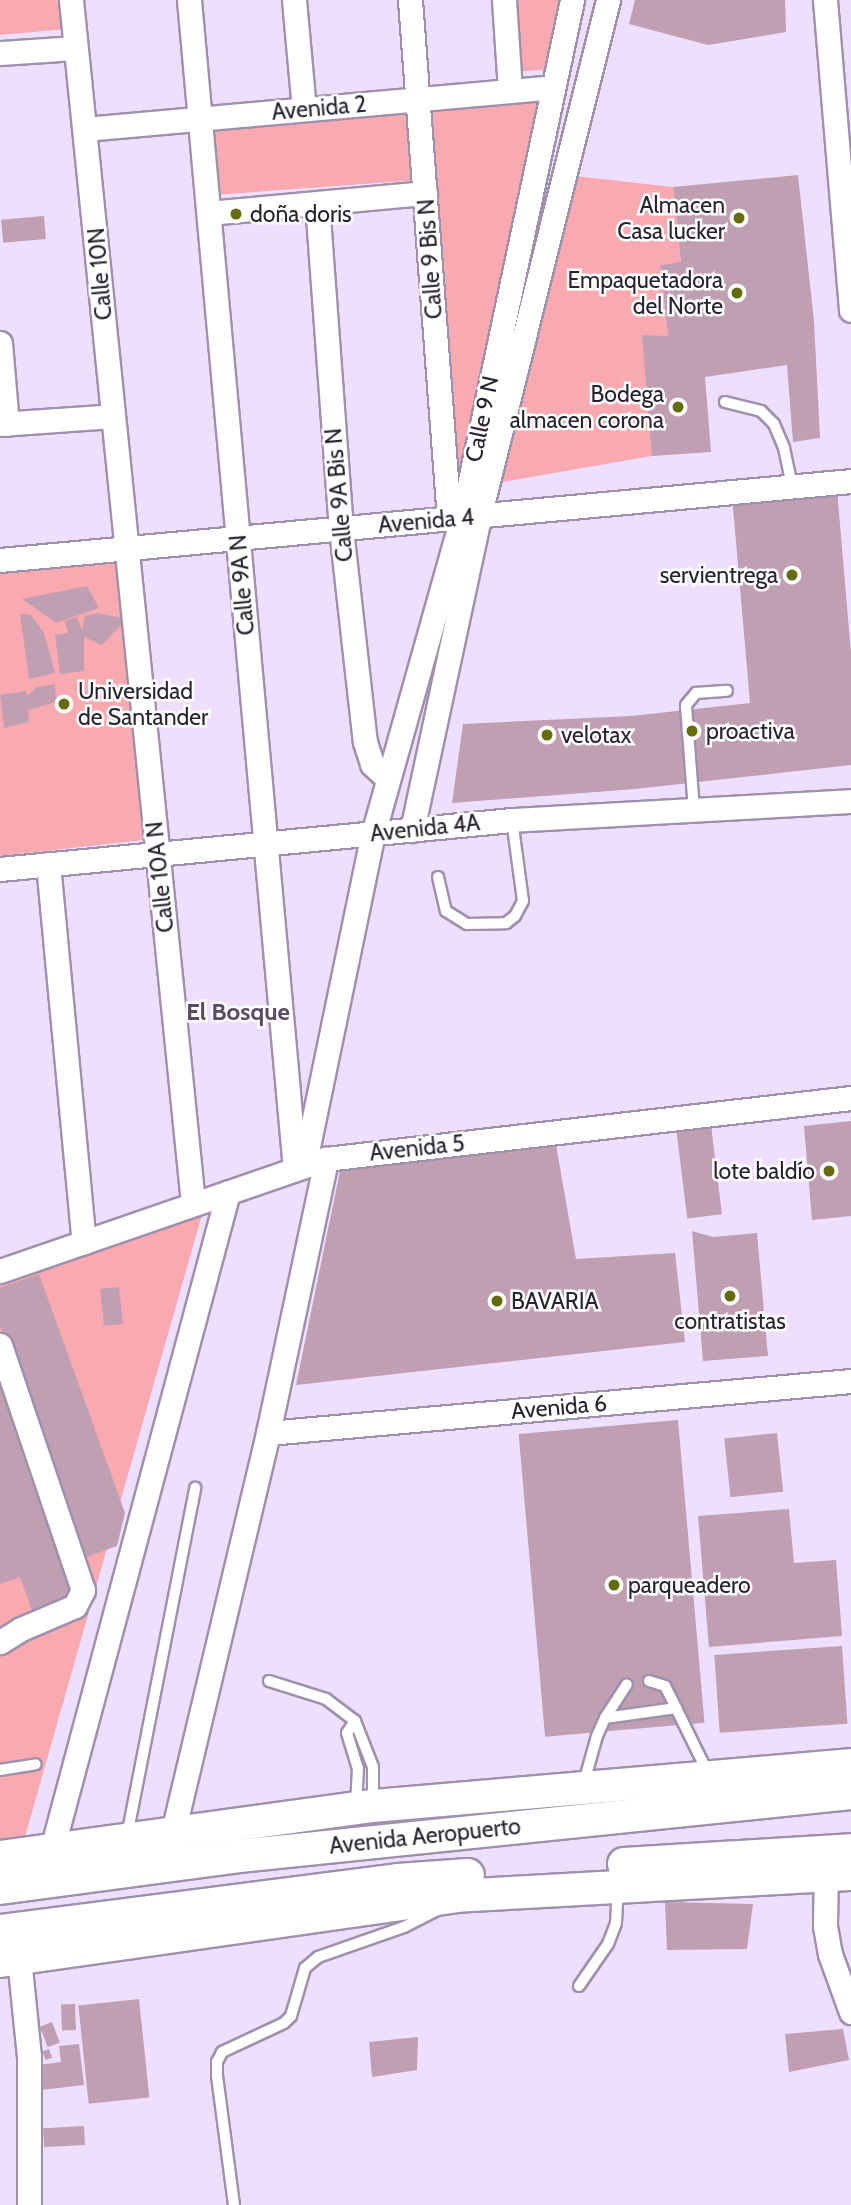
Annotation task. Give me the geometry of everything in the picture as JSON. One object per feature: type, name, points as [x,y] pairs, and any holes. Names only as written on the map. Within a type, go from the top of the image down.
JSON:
[{"type":"main road","name":"Avenida Aeropuerto","points":[[0,1857],[365,1807],[711,1778],[844,1780]]},
{"type":"main road","name":"Avenida Aeropuerto","points":[[0,1888],[844,1780]]},
{"type":"main road","points":[[239,1856],[265,1819],[288,1850]]},
{"type":"main road","name":"Avenida Aeropuerto","points":[[0,1931],[398,1880],[838,1863]]},
{"type":"main road","points":[[10,1959],[456,1896],[618,1887],[838,1863]]},
{"type":"main road","points":[[116,1945],[141,1912]]},
{"type":"main road","points":[[92,1919],[116,1945]]},
{"type":"street","name":"Calle 10N","points":[[71,0],[128,549]]},
{"type":"street","name":"Calle 9A N","points":[[189,0],[265,844],[299,1168]]},
{"type":"street","points":[[294,0],[304,109]]},
{"type":"street","name":"Calle 9 Bis N","points":[[410,0],[425,193],[463,518]]},
{"type":"street","points":[[504,0],[510,91]]},
{"type":"street","name":"Calle 9 N","points":[[412,830],[463,518],[572,0]]},
{"type":"street","name":"Calle 9 N","points":[[299,1168],[373,834],[608,0]]},
{"type":"street","points":[[825,0],[851,310]]},
{"type":"street","points":[[0,53],[75,48]]},
{"type":"street","name":"Avenida 2","points":[[85,129],[552,88]]},
{"type":"street","points":[[208,214],[425,193]]},
{"type":"street","name":"Calle 9A Bis N","points":[[317,203],[341,528],[368,754],[372,764],[388,779]]},
{"type":"street","points":[[0,343],[4,424],[113,416]]},
{"type":"street","name":"Avenida 4","points":[[0,560],[851,481]]},
{"type":"street","name":"Calle 10A N","points":[[128,549],[193,1204]]},
{"type":"street","name":"Avenida 4A","points":[[0,869],[512,820],[851,801]]},
{"type":"street","points":[[48,864],[84,1242]]},
{"type":"street","name":"Avenida 5","points":[[0,1271],[326,1158],[851,1098]]},
{"type":"street","points":[[173,1832],[268,1433],[326,1158]]},
{"type":"street","points":[[52,1849],[228,1192]]},
{"type":"street","points":[[0,1345],[82,1584],[82,1596],[75,1606],[22,1629],[0,1642]]},
{"type":"street","name":"Avenida 6","points":[[268,1433],[851,1381]]},
{"type":"street","points":[[838,1863],[825,1926],[830,1954],[851,2012]]},
{"type":"street","points":[[10,1959],[29,2056],[29,2205]]},
{"type":"lane","points":[[725,402],[761,411],[774,424],[784,448],[792,486]]},
{"type":"lane","points":[[694,810],[686,705],[696,694],[727,691]]},
{"type":"lane","points":[[438,877],[446,911],[467,924],[506,923],[515,916],[523,901],[512,820]]},
{"type":"lane","points":[[127,1838],[195,1488]]},
{"type":"lane","points":[[269,1681],[326,1699],[355,1721],[373,1767],[365,1807]]},
{"type":"lane","points":[[649,1681],[665,1686],[711,1778]]},
{"type":"lane","points":[[582,1789],[597,1736],[627,1684]]},
{"type":"lane","points":[[605,1718],[676,1708]]},
{"type":"lane","points":[[355,1721],[347,1733],[358,1768],[365,1807]]},
{"type":"lane","points":[[0,1770],[36,1765]]},
{"type":"lane","points":[[579,1986],[608,1944],[617,1923],[618,1887]]},
{"type":"lane","points":[[234,2205],[217,2076],[217,2062],[222,2052],[284,2023],[291,2016],[305,1968],[318,1957],[429,1916],[456,1896]]},
{"type":"shaded area","points":[[0,0],[63,0],[66,29],[0,35]]},
{"type":"shaded area","points":[[508,0],[564,0],[550,69],[512,72]]},
{"type":"shaded area","points":[[543,93],[450,514],[418,180],[215,195],[204,119]]},
{"type":"shaded area","points":[[575,176],[673,187],[681,263],[660,265],[668,336],[652,456],[497,483]]},
{"type":"shaded area","name":"Universidad de Santander","points":[[121,546],[144,840],[0,856],[0,557]]},
{"type":"shaded area","points":[[203,1211],[24,1840],[0,1844],[0,1286]]},
{"type":"building","points":[[635,0],[785,0],[786,32],[708,45],[629,24]]},
{"type":"building","points":[[798,175],[814,321],[820,438],[793,442],[787,365],[705,377],[711,452],[652,456],[642,335],[668,336],[660,265],[681,262],[673,187]]},
{"type":"building","points":[[44,216],[46,239],[3,243],[1,220]]},
{"type":"building","points":[[837,489],[851,653],[851,765],[635,789],[452,803],[463,724],[631,716],[750,703],[732,496]]},
{"type":"building","points":[[87,586],[99,608],[56,623],[22,599]]},
{"type":"building","points":[[98,613],[122,618],[122,624],[102,645],[84,637],[84,671],[60,674],[55,635],[68,633],[65,621],[77,617],[82,630],[85,616]]},
{"type":"building","points":[[20,614],[31,615],[44,633],[55,673],[29,679]]},
{"type":"building","points":[[55,684],[56,702],[28,710],[29,722],[4,728],[0,695],[26,691],[27,696],[37,687]]},
{"type":"building","name":"lote baldío","points":[[851,1121],[851,1216],[812,1220],[804,1126]]},
{"type":"building","points":[[711,1125],[722,1214],[687,1219],[676,1129]]},
{"type":"building","name":"BAVARIA","points":[[555,1139],[576,1259],[675,1253],[685,1342],[296,1385],[341,1166]]},
{"type":"building","name":"contratistas","points":[[692,1231],[713,1237],[757,1233],[768,1356],[703,1361]]},
{"type":"building","points":[[39,1274],[125,1513],[117,1546],[84,1558],[0,1326],[0,1288]]},
{"type":"building","points":[[119,1287],[123,1324],[104,1326],[100,1289]]},
{"type":"building","points":[[0,1384],[78,1601],[34,1616],[20,1577],[0,1584]]},
{"type":"building","name":"parqueadero","points":[[678,1420],[704,1723],[545,1737],[519,1434]]},
{"type":"building","points":[[777,1433],[783,1492],[730,1497],[724,1439]]},
{"type":"building","points":[[789,1509],[794,1563],[836,1560],[842,1636],[709,1647],[698,1516]]},
{"type":"building","points":[[842,1646],[847,1724],[720,1733],[714,1655]]},
{"type":"building","points":[[665,1902],[753,1904],[747,1949],[667,1950]]},
{"type":"building","points":[[139,1999],[149,2097],[89,2104],[78,2005]]},
{"type":"building","points":[[61,2004],[75,2004],[76,2030],[62,2030]]},
{"type":"building","points":[[52,2022],[60,2043],[48,2047],[40,2027]]},
{"type":"building","points":[[843,2029],[849,2060],[789,2072],[785,2034]]},
{"type":"building","points":[[418,2037],[417,2070],[372,2077],[369,2042]]},
{"type":"building","points":[[79,2044],[84,2085],[41,2090],[38,2065],[61,2062],[59,2046]]},
{"type":"building","points":[[49,2049],[52,2057],[46,2060],[42,2052]]},
{"type":"building","points":[[84,2126],[85,2145],[44,2147],[43,2128]]},
{"type":"place","name":"doña doris","points":[[236,214]]},
{"type":"place","name":"Almacen Casa lucker","points":[[739,218]]},
{"type":"place","name":"Empaquetadora del Norte","points":[[737,293]]},
{"type":"place","name":"Bodega almacen corona","points":[[678,407]]},
{"type":"place","name":"servientrega","points":[[792,575]]},
{"type":"place","name":"Universidad de Santander","points":[[64,704]]},
{"type":"place","name":"proactiva","points":[[692,731]]},
{"type":"place","name":"velotax","points":[[547,735]]},
{"type":"place","name":"lote baldío","points":[[829,1171]]},
{"type":"place","name":"contratistas","points":[[730,1296]]},
{"type":"place","name":"BAVARIA","points":[[497,1301]]},
{"type":"place","name":"parqueadero","points":[[614,1585]]},
{"type":"district","name":"El Bosque","points":[[238,1012]]}]
